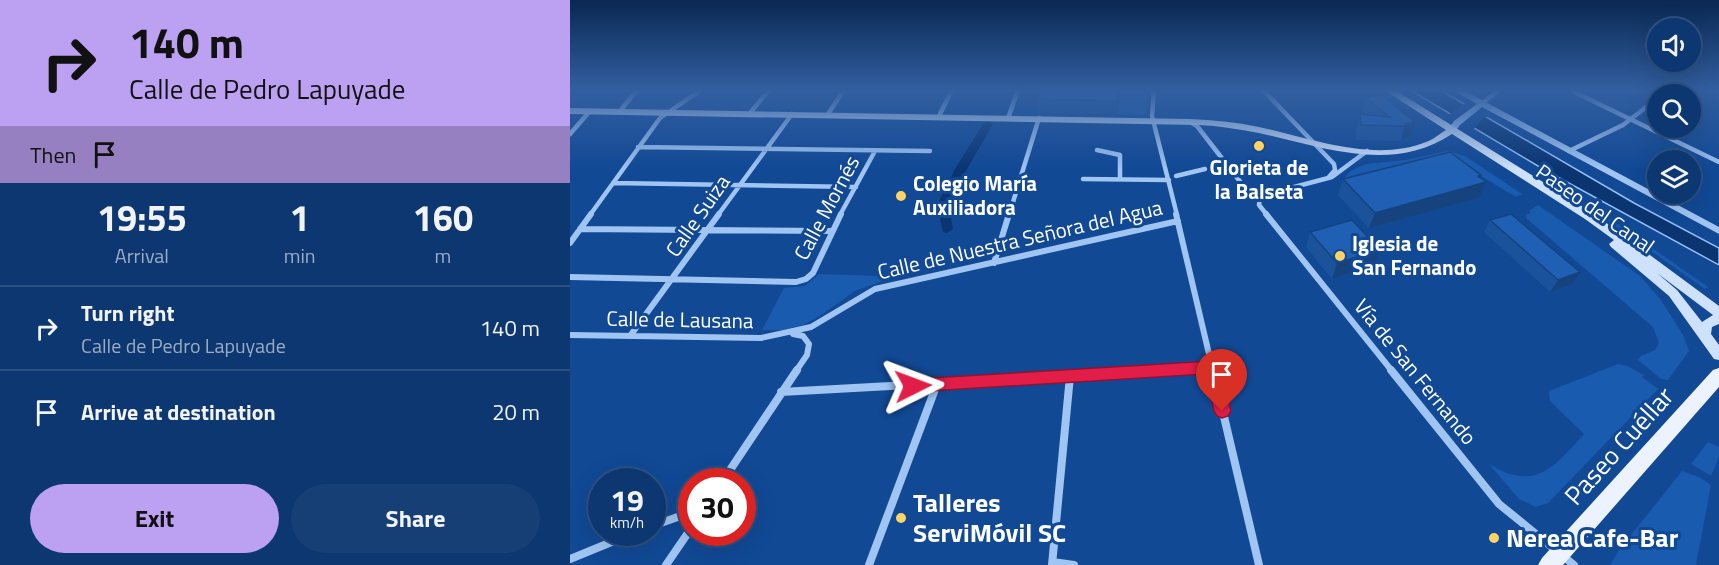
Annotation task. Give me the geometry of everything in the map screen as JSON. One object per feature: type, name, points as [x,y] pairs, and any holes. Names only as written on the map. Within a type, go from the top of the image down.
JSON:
[{"type":"main road","points":[[952,116],[1190,122],[1247,128],[1366,151],[1394,152],[1440,139],[1454,127]]},
{"type":"main road","name":"Paseo del Canal","points":[[1435,116],[1589,216],[1719,313]]},
{"type":"main road","name":"Paseo del Canal","points":[[1454,127],[1460,141],[1588,225],[1632,257],[1673,293],[1719,356]]},
{"type":"main road","points":[[1704,334],[1707,324],[1719,318]]},
{"type":"main road","name":"Paseo Cuéllar","points":[[1561,561],[1719,375]]},
{"type":"street","points":[[570,134],[585,116]]},
{"type":"street","points":[[570,243],[638,147],[663,116]]},
{"type":"street","name":"Calle Suiza","points":[[630,336],[674,279],[790,116]]},
{"type":"street","points":[[1153,116],[1259,565]]},
{"type":"street","points":[[1288,116],[1335,167],[1328,178]]},
{"type":"street","points":[[1454,127],[1467,116]]},
{"type":"street","points":[[1500,116],[1719,231]]},
{"type":"street","points":[[1624,116],[1719,162]]},
{"type":"street","points":[[1569,151],[1623,125],[1633,116]]},
{"type":"street","points":[[994,263],[1039,118]]},
{"type":"street","name":"Vía de San Fernando","points":[[1190,122],[1197,126],[1245,188],[1251,194],[1260,196],[1259,205],[1499,504],[1561,561]]},
{"type":"street","points":[[638,147],[930,151]]},
{"type":"street","points":[[1097,150],[1120,155],[1120,179]]},
{"type":"street","name":"Calle Mornés","points":[[674,279],[796,282],[806,279],[813,273],[832,231],[875,151]]},
{"type":"street","points":[[1260,196],[1328,178],[1339,173],[1366,151]]},
{"type":"street","points":[[1176,176],[1205,169]]},
{"type":"street","points":[[1083,180],[1168,180]]},
{"type":"street","points":[[613,183],[856,187]]},
{"type":"street","name":"Calle de Nuestra Señora del Agua","points":[[840,310],[875,289],[1178,221]]},
{"type":"street","points":[[580,229],[832,231]]},
{"type":"street","points":[[570,277],[674,279]]},
{"type":"street","name":"Calle de Lausana","points":[[570,335],[761,338],[789,334],[817,325],[840,310]]},
{"type":"street","points":[[731,468],[807,355],[809,344],[805,338],[789,334]]},
{"type":"street","points":[[782,392],[1212,368]]},
{"type":"street","points":[[1070,376],[1053,564],[1074,565]]},
{"type":"street","points":[[869,565],[937,384]]},
{"type":"street","points":[[570,559],[602,546]]},
{"type":"street","points":[[666,565],[679,546]]},
{"type":"shaded area","points":[[1454,116],[1485,116],[1634,203],[1719,248],[1719,265],[1543,169]]},
{"type":"shaded area","points":[[1448,151],[1465,156],[1522,194],[1516,197],[1446,155],[1345,182],[1343,179],[1352,170],[1366,164],[1405,160]]},
{"type":"shaded area","points":[[1586,202],[1708,287],[1705,289],[1583,203]]},
{"type":"shaded area","points":[[1538,205],[1640,276],[1661,300],[1683,335],[1689,351],[1668,380],[1661,379],[1638,360],[1641,356],[1655,350],[1659,343],[1653,327],[1526,218],[1526,215],[1531,213],[1529,211]]},
{"type":"shaded area","points":[[819,274],[882,276],[888,279],[855,291],[803,325],[782,330],[762,330],[784,288],[805,286]]},
{"type":"shaded area","points":[[1618,364],[1644,375],[1642,377],[1658,389],[1548,503],[1536,507],[1519,499],[1489,464],[1519,476],[1531,476],[1552,466],[1584,434],[1550,401],[1549,391]]},
{"type":"shaded area","points":[[1708,442],[1719,447],[1719,457],[1711,476],[1691,464]]},
{"type":"shaded area","points":[[1682,471],[1699,477],[1711,485],[1696,565],[1610,565],[1620,549]]},
{"type":"pier","points":[[1448,116],[1491,117],[1484,117],[1472,131]]},
{"type":"building","points":[[1360,116],[1408,116],[1415,122],[1405,124],[1405,126],[1361,125]]},
{"type":"building","points":[[1450,152],[1481,175],[1478,176],[1486,182],[1375,213],[1343,179]]},
{"type":"building","points":[[1511,214],[1580,272],[1558,280],[1490,220]]},
{"type":"building","points":[[1352,220],[1380,250],[1337,263],[1310,232]]},
{"type":"waterway","points":[[947,229],[943,205],[988,124]]},
{"type":"place","name":"Glorieta de la Balseta","points":[[1259,146]]},
{"type":"place","name":"Colegio María Auxiliadora","points":[[901,196]]},
{"type":"place","name":"Iglesia de San Fernando","points":[[1340,256]]},
{"type":"place","name":"Talleres ServiMóvil SC","points":[[901,518]]},
{"type":"place","name":"Nerea Cafe-Bar","points":[[1494,538]]},
{"type":"route","points":[[913,386],[1212,368],[1222,411]]}]
